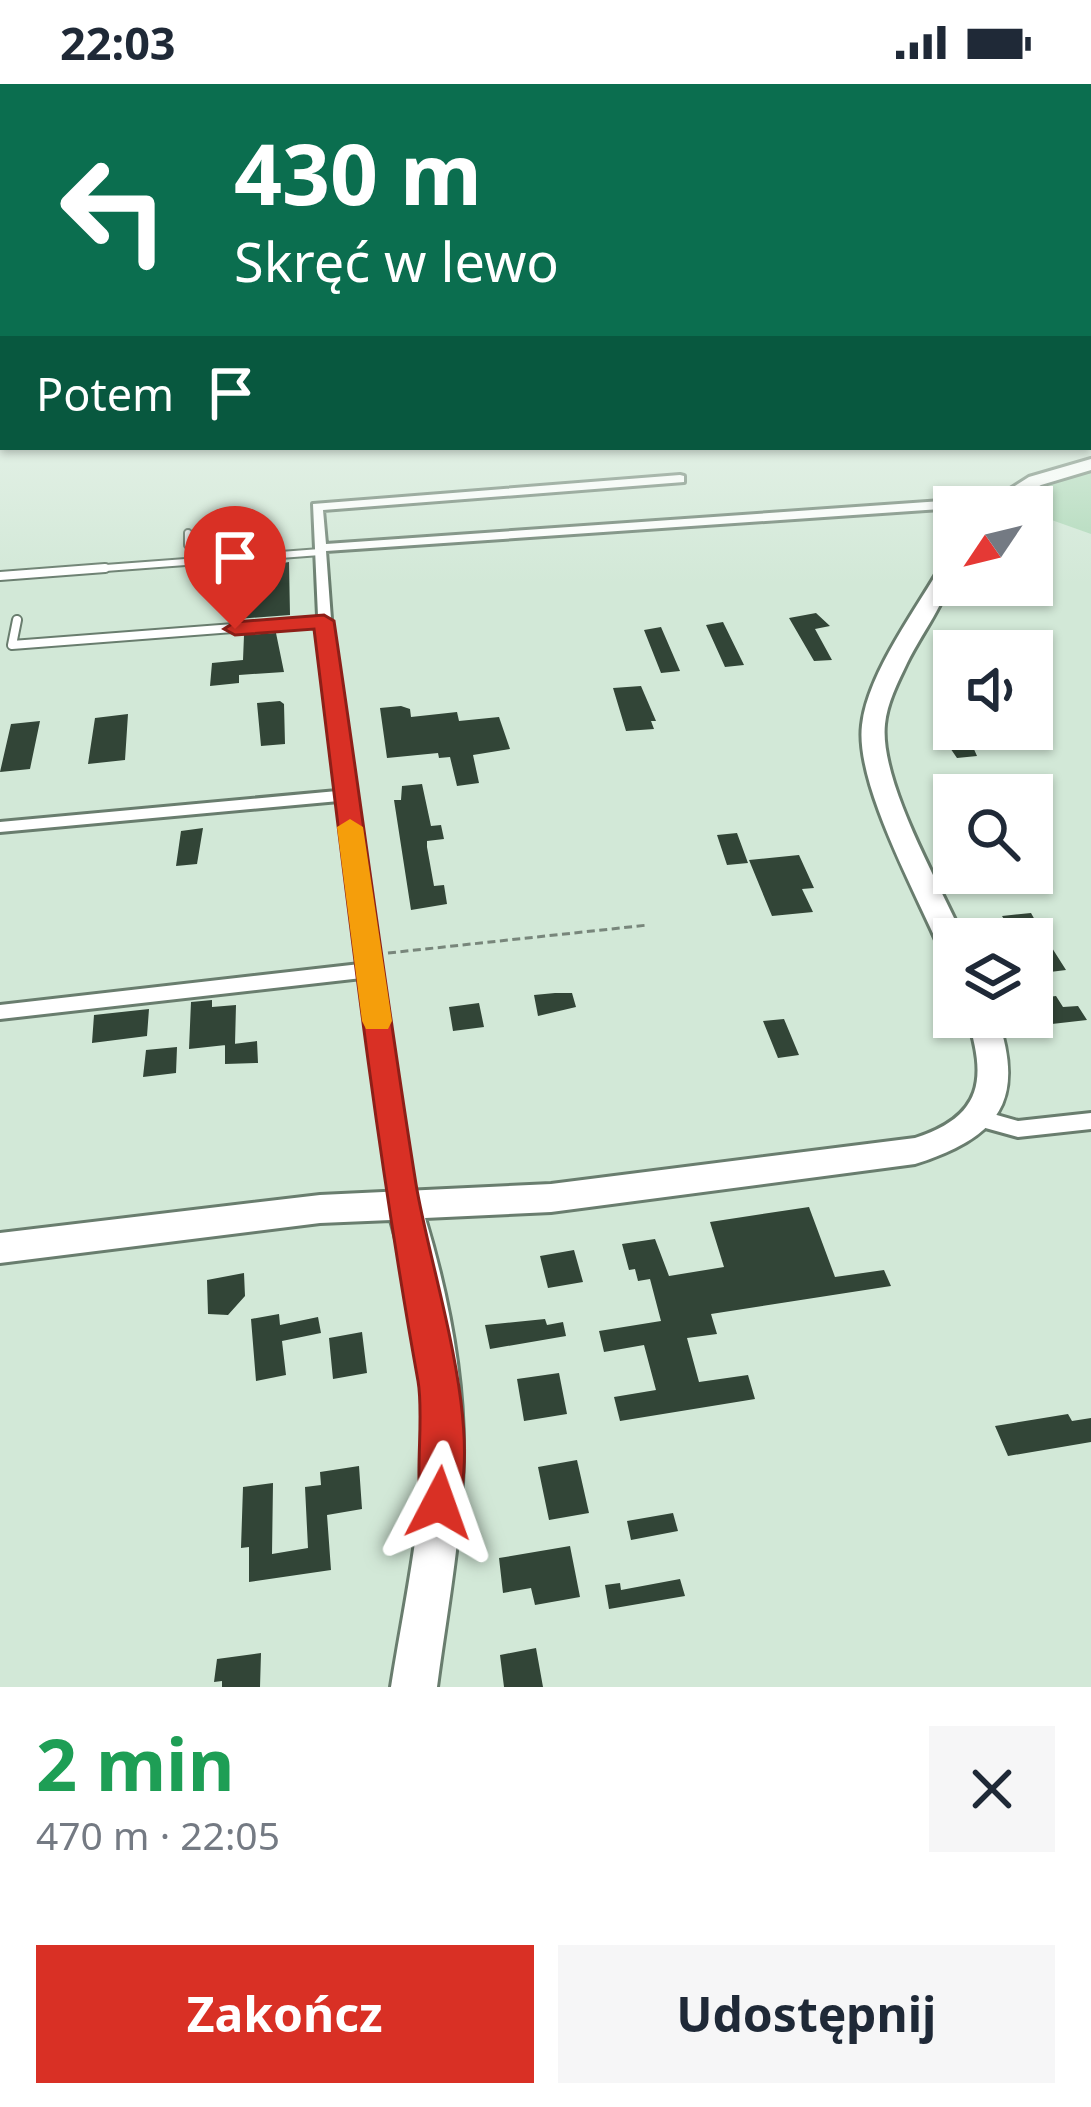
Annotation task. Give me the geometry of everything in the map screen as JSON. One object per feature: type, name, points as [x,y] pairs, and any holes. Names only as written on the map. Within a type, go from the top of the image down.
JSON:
[{"type":"street","points":[[1028,486],[1091,464]]},
{"type":"street","points":[[414,1687],[443,1437],[435,1364],[404,1205],[346,795],[324,621],[317,507],[680,478]]},
{"type":"street","points":[[320,550],[933,508]]},
{"type":"street","points":[[933,600],[887,687],[873,725],[879,767],[941,918]]},
{"type":"street","points":[[0,827],[346,795]]},
{"type":"street","points":[[0,1012],[369,962]]},
{"type":"street","points":[[0,1248],[299,1211],[551,1198],[872,1159],[941,1144],[979,1118],[995,1083],[989,1038]]},
{"type":"street","points":[[979,1118],[1018,1129],[1091,1121]]},
{"type":"lane","points":[[188,533],[188,545]]},
{"type":"lane","points":[[0,576],[320,550]]},
{"type":"lane","points":[[16,620],[12,645],[324,621]]},
{"type":"path","points":[[369,962],[648,925]]},
{"type":"green space","points":[[1091,472],[1091,534],[1053,520],[1053,486],[1046,486]]},
{"type":"building","points":[[289,562],[290,615],[237,619],[238,587],[266,585],[265,566]]},
{"type":"building","points":[[816,613],[830,626],[815,629],[832,660],[814,661],[789,618]]},
{"type":"building","points":[[723,622],[744,665],[725,667],[706,625]]},
{"type":"building","points":[[661,627],[680,671],[661,673],[644,630]]},
{"type":"building","points":[[276,633],[284,672],[239,675],[239,683],[210,686],[212,663],[243,660],[244,635]]},
{"type":"building","points":[[641,686],[656,721],[651,721],[654,729],[626,731],[613,688]]},
{"type":"building","points":[[257,703],[284,704],[285,744],[261,746]]},
{"type":"building","points":[[380,708],[410,709],[411,717],[457,712],[459,721],[499,717],[510,749],[473,755],[479,783],[457,786],[450,757],[439,758],[438,753],[387,758]]},
{"type":"building","points":[[128,714],[125,760],[88,764],[95,718]]},
{"type":"building","points":[[40,721],[30,769],[0,772],[11,724]]},
{"type":"building","points":[[951,750],[974,750],[977,756],[957,758]]},
{"type":"building","points":[[422,784],[431,826],[441,825],[444,839],[427,841],[427,847],[434,886],[444,885],[447,904],[411,910],[394,800],[401,800],[402,786]]},
{"type":"building","points":[[203,828],[197,864],[176,866],[181,831]]},
{"type":"building","points":[[737,833],[748,863],[727,865],[717,835]]},
{"type":"building","points":[[799,855],[814,888],[802,889],[813,912],[772,916],[749,860]]},
{"type":"building","points":[[1031,913],[1034,918],[1003,918]]},
{"type":"building","points":[[1053,949],[1066,970],[1053,972]]},
{"type":"building","points":[[572,993],[576,1007],[538,1016],[534,995]]},
{"type":"building","points":[[1053,996],[1063,1007],[1078,1006],[1087,1020],[1053,1024]]},
{"type":"building","points":[[212,1000],[212,1007],[236,1005],[235,1044],[189,1049],[191,1002]]},
{"type":"building","points":[[479,1003],[484,1027],[453,1031],[449,1007]]},
{"type":"building","points":[[149,1009],[147,1036],[92,1043],[94,1015]]},
{"type":"building","points":[[784,1019],[799,1055],[778,1058],[763,1021]]},
{"type":"building","points":[[257,1041],[258,1063],[225,1064],[225,1045]]},
{"type":"building","points":[[177,1047],[176,1073],[143,1077],[146,1050]]},
{"type":"building","points":[[809,1207],[835,1277],[884,1270],[891,1286],[711,1314],[717,1334],[687,1338],[699,1382],[748,1375],[755,1399],[620,1421],[614,1397],[656,1390],[644,1345],[604,1352],[599,1331],[661,1321],[650,1279],[638,1281],[635,1269],[629,1270],[622,1244],[655,1239],[669,1276],[724,1267],[710,1222]]},
{"type":"building","points":[[574,1250],[583,1282],[548,1288],[540,1256]]},
{"type":"building","points":[[244,1273],[245,1296],[228,1315],[208,1314],[207,1280]]},
{"type":"building","points":[[279,1314],[280,1325],[318,1317],[321,1333],[282,1341],[286,1375],[256,1381],[251,1319]]},
{"type":"building","points":[[545,1319],[547,1325],[563,1322],[566,1336],[490,1349],[485,1325]]},
{"type":"building","points":[[362,1332],[367,1373],[333,1379],[329,1338]]},
{"type":"building","points":[[559,1373],[567,1414],[524,1421],[517,1379]]},
{"type":"building","points":[[1068,1414],[1072,1421],[1091,1418],[1091,1442],[1008,1456],[995,1426]]},
{"type":"building","points":[[577,1460],[589,1513],[549,1520],[538,1467]]},
{"type":"building","points":[[359,1466],[362,1509],[327,1515],[331,1570],[249,1582],[249,1547],[241,1548],[243,1487],[273,1483],[272,1554],[308,1548],[305,1487],[321,1485],[320,1472]]},
{"type":"building","points":[[673,1513],[678,1531],[631,1540],[627,1521]]},
{"type":"building","points":[[570,1546],[580,1597],[535,1605],[531,1588],[503,1593],[499,1558]]},
{"type":"building","points":[[680,1579],[685,1596],[609,1609],[605,1585],[620,1583],[621,1590]]},
{"type":"building","points":[[536,1648],[543,1687],[504,1687],[500,1655]]},
{"type":"building","points":[[261,1653],[260,1687],[222,1687],[222,1681],[214,1682],[217,1659]]},
{"type":"slow traffic","points":[[350,827],[377,1021]]},
{"type":"route","points":[[235,629],[324,621],[400,1188],[439,1390],[443,1460],[439,1503]]}]
